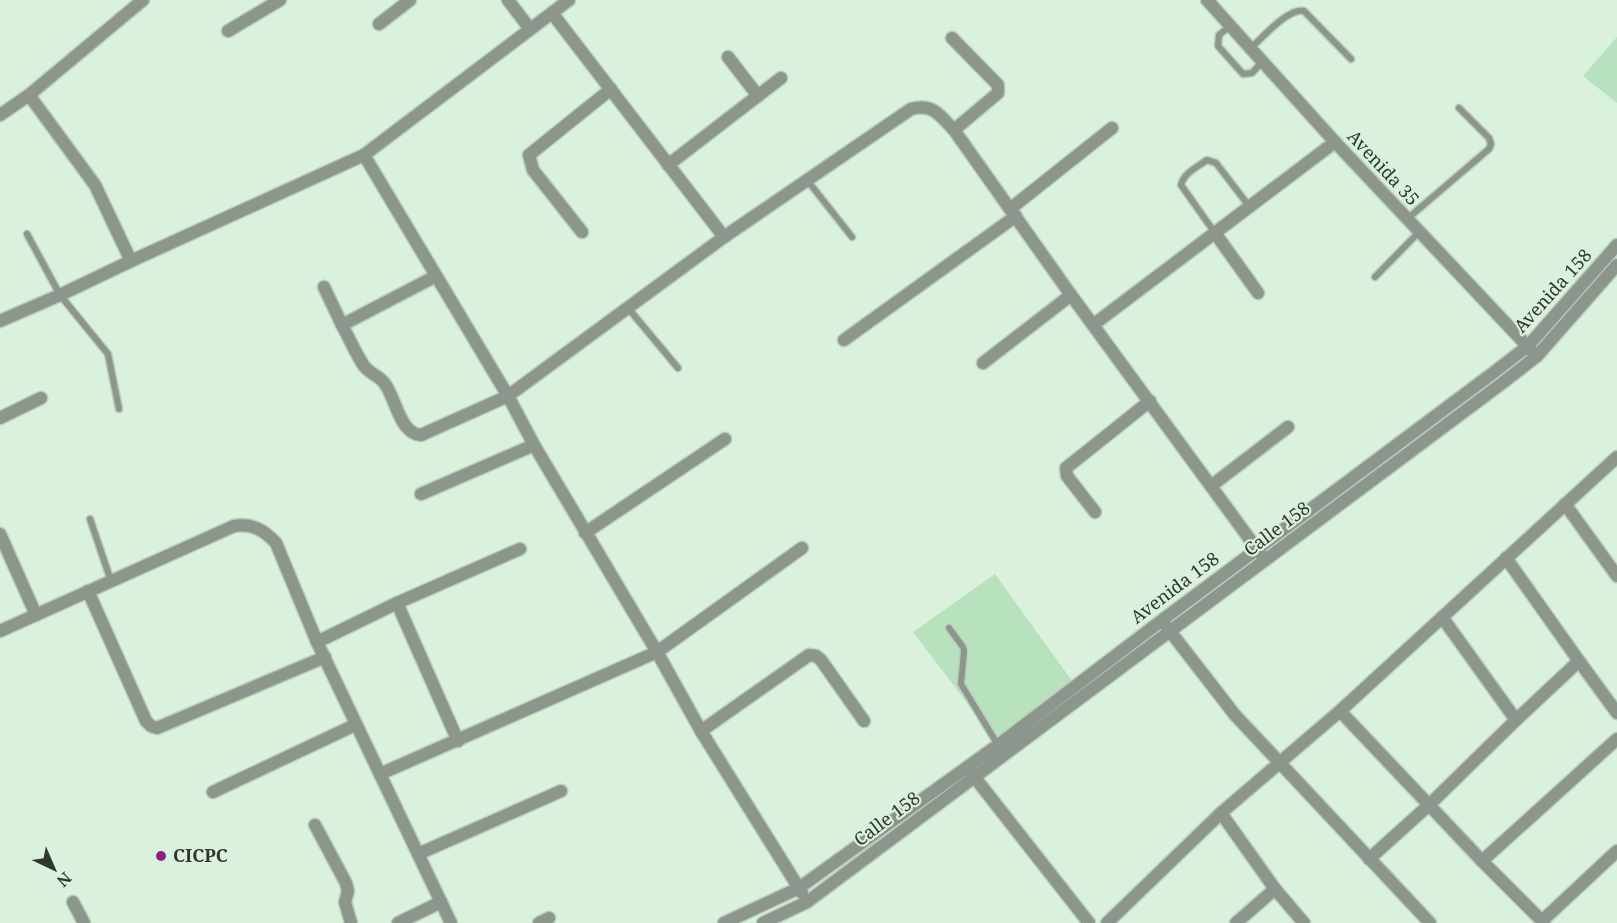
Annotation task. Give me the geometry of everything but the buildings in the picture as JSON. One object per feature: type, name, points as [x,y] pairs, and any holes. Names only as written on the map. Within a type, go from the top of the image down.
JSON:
[{"type":"street","points":[[0,115],[29,95],[143,0]]},
{"type":"street","points":[[228,31],[280,0]]},
{"type":"street","points":[[379,24],[410,0]]},
{"type":"street","points":[[508,0],[530,29]]},
{"type":"street","points":[[0,321],[364,155],[569,0]]},
{"type":"street","name":"Avenida 35","points":[[1207,0],[1407,220],[1533,351]]},
{"type":"street","points":[[552,13],[724,237]]},
{"type":"street","points":[[952,38],[999,88],[998,93],[954,130]]},
{"type":"street","points":[[728,57],[758,96]]},
{"type":"street","points":[[668,165],[781,78]]},
{"type":"street","points":[[582,232],[533,170],[529,155],[611,89]]},
{"type":"street","points":[[29,95],[95,185],[131,261]]},
{"type":"street","points":[[324,287],[365,366],[388,387],[406,427],[416,435],[421,435],[508,396],[724,237],[911,109],[926,107],[934,110],[954,130],[1261,555]]},
{"type":"street","points":[[844,340],[1013,212],[1112,128]]},
{"type":"street","points":[[1093,325],[1335,142]]},
{"type":"street","points":[[364,155],[508,396],[585,533],[657,652],[700,731],[807,902]]},
{"type":"street","points":[[1215,233],[1258,293]]},
{"type":"street","name":"Avenida 158","points":[[724,923],[799,888],[970,772],[998,745],[1161,621],[1261,555],[1415,432],[1533,351],[1617,245]]},
{"type":"street","name":"Calle 158","points":[[763,923],[807,902],[970,772],[1170,631],[1261,555],[1423,443],[1533,351],[1617,265]]},
{"type":"street","points":[[342,325],[436,276]]},
{"type":"street","points":[[982,363],[1071,295]]},
{"type":"street","points":[[0,418],[41,398]]},
{"type":"street","points":[[1095,512],[1067,476],[1066,468],[1150,401]]},
{"type":"street","points":[[1211,486],[1288,427]]},
{"type":"street","points":[[1415,432],[1423,443]]},
{"type":"street","points":[[585,533],[725,439]]},
{"type":"street","points":[[421,494],[534,444]]},
{"type":"street","points":[[1107,923],[1221,813],[1340,711],[1617,457]]},
{"type":"street","points":[[1565,504],[1616,573]]},
{"type":"street","points":[[0,631],[234,526],[255,527],[266,532],[276,543],[317,642],[451,923]]},
{"type":"street","points":[[0,534],[36,615]]},
{"type":"street","points":[[380,774],[657,652],[802,548]]},
{"type":"street","points":[[317,642],[397,603],[520,549]]},
{"type":"street","points":[[1506,558],[1617,714]]},
{"type":"street","points":[[88,591],[146,721],[157,728],[325,657]]},
{"type":"street","points":[[397,603],[458,741]]},
{"type":"street","points":[[1442,617],[1516,720]]},
{"type":"street","points":[[1161,621],[1235,715],[1430,923]]},
{"type":"street","points":[[700,731],[808,655],[816,656],[821,660],[864,721]]},
{"type":"street","points":[[1369,859],[1429,805],[1579,661]]},
{"type":"street","points":[[1340,711],[1543,922],[1617,851]]},
{"type":"street","points":[[213,792],[356,725]]},
{"type":"street","points":[[1482,861],[1617,739]]},
{"type":"street","points":[[970,772],[1089,923]]},
{"type":"street","points":[[418,854],[561,791]]},
{"type":"street","points":[[1221,813],[1275,889],[1305,923]]},
{"type":"street","points":[[315,825],[346,883],[348,891],[345,902],[351,923]]},
{"type":"street","points":[[1236,923],[1275,889]]},
{"type":"street","points":[[73,902],[84,923]]},
{"type":"street","points":[[398,923],[441,902]]},
{"type":"lane","points":[[1250,49],[1288,15],[1299,10],[1304,11],[1352,59]]},
{"type":"lane","points":[[1230,26],[1219,35],[1217,41],[1224,53],[1243,74],[1252,73],[1262,62]]},
{"type":"lane","points":[[1407,220],[1489,150],[1491,144],[1489,138],[1459,108]]},
{"type":"lane","points":[[1215,233],[1181,185],[1187,174],[1207,160],[1216,163],[1250,207]]},
{"type":"lane","points":[[807,180],[852,237]]},
{"type":"lane","points":[[1375,277],[1419,232]]},
{"type":"lane","points":[[27,234],[60,295],[108,354],[119,409]]},
{"type":"lane","points":[[628,308],[678,368]]},
{"type":"lane","points":[[90,519],[111,581]]},
{"type":"lane","points":[[949,628],[964,651],[961,684],[998,745]]},
{"type":"green space","points":[[1617,37],[1617,103],[1583,76]]},
{"type":"green space","points":[[995,574],[1075,685],[997,742],[913,632]]},
{"type":"place","name":"CICPC","points":[[161,856]]}]
